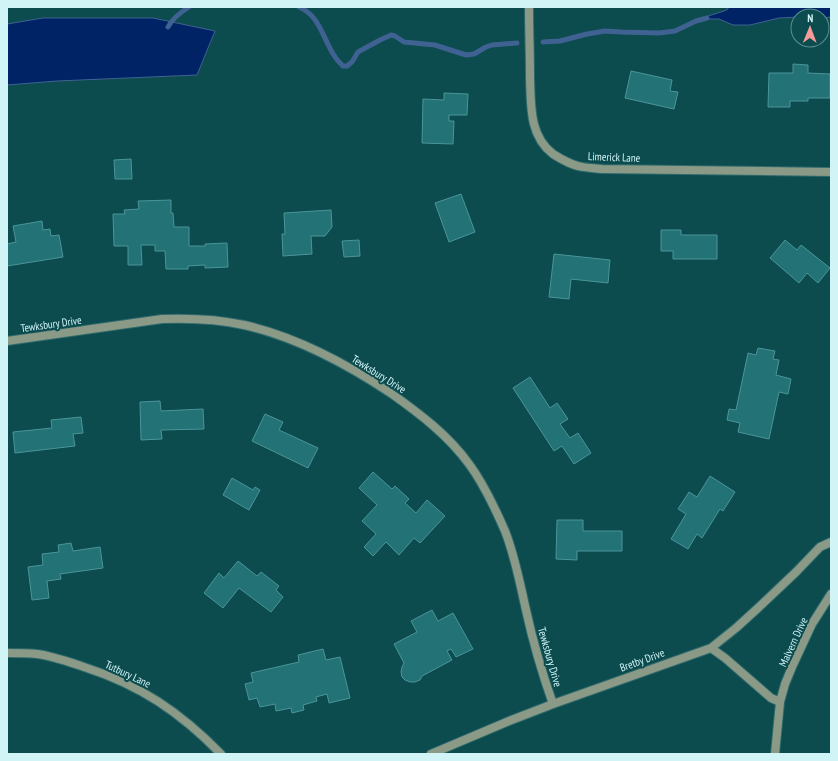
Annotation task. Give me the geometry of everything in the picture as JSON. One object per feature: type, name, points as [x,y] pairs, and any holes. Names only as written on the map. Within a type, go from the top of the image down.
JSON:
[{"type":"street","name":"Limerick Lane","points":[[529,7],[530,102],[532,119],[536,132],[541,141],[547,149],[562,160],[578,167],[602,169],[831,172]]},
{"type":"street","name":"Tewksbury Drive","points":[[7,342],[162,319],[183,318],[222,321],[272,332],[300,342],[357,372],[379,386],[427,420],[452,444],[469,464],[486,490],[506,532],[514,559],[534,644],[553,704]]},
{"type":"street","name":"Bretby Drive","points":[[431,754],[553,704],[711,648],[758,608],[820,547],[831,542]]},
{"type":"street","name":"Malvern Drive","points":[[775,754],[776,730],[780,702],[786,684],[792,667],[812,624],[831,594]]},
{"type":"street","points":[[711,648],[725,658],[771,698],[780,702]]},
{"type":"street","name":"Tutbury Lane","points":[[7,652],[38,654],[55,657],[103,673],[131,686],[152,697],[185,720],[221,754]]},
{"type":"water","points":[[728,7],[831,7],[831,17],[830,8],[790,8],[790,17],[779,18],[750,25],[733,25],[719,19],[707,18],[708,16],[728,9]]},
{"type":"water","points":[[43,18],[153,18],[215,31],[197,75],[57,81],[7,85],[7,24]]},
{"type":"building","points":[[793,64],[808,65],[808,73],[830,74],[830,98],[808,98],[808,101],[790,101],[790,107],[768,107],[769,73],[793,73]]},
{"type":"building","points":[[631,71],[672,80],[670,91],[678,92],[674,109],[625,98]]},
{"type":"building","points":[[444,93],[468,94],[467,115],[449,115],[449,121],[454,121],[453,144],[422,143],[423,99],[444,100]]},
{"type":"building","points":[[131,159],[132,179],[115,179],[114,160]]},
{"type":"building","points":[[461,194],[475,232],[449,242],[435,203]]},
{"type":"building","points":[[171,200],[171,213],[173,213],[174,227],[189,227],[189,246],[205,246],[205,244],[227,243],[228,267],[205,268],[205,265],[188,266],[188,269],[166,269],[165,251],[155,251],[155,245],[141,245],[142,265],[128,265],[128,246],[114,246],[113,214],[125,214],[124,210],[139,209],[138,201]]},
{"type":"building","points":[[331,210],[332,227],[325,236],[311,236],[312,254],[283,256],[282,234],[285,234],[284,213]]},
{"type":"building","points":[[42,221],[43,230],[50,229],[51,236],[59,235],[63,257],[7,266],[7,244],[16,242],[13,226]]},
{"type":"building","points":[[661,230],[681,230],[681,235],[717,235],[717,259],[673,259],[673,251],[661,251]]},
{"type":"building","points":[[359,240],[360,256],[344,257],[342,241]]},
{"type":"building","points":[[785,240],[797,250],[801,245],[830,268],[818,283],[807,273],[799,283],[770,258]]},
{"type":"building","points":[[554,254],[610,260],[608,283],[571,279],[569,299],[549,297]]},
{"type":"building","points":[[758,348],[775,351],[773,359],[779,360],[776,375],[791,379],[788,394],[779,392],[769,439],[738,432],[740,423],[727,420],[729,409],[736,410],[748,353],[756,355]]},
{"type":"building","points":[[530,377],[550,408],[557,403],[568,419],[560,424],[570,438],[578,433],[591,453],[574,464],[562,446],[554,451],[513,388]]},
{"type":"building","points":[[160,401],[161,411],[203,409],[204,429],[161,430],[162,439],[141,440],[140,402]]},
{"type":"building","points":[[265,414],[283,422],[279,430],[318,448],[308,468],[252,441]]},
{"type":"building","points":[[81,417],[83,433],[73,434],[75,446],[15,453],[13,432],[52,428],[51,420]]},
{"type":"building","points":[[373,472],[392,489],[395,486],[409,499],[405,503],[416,513],[427,500],[445,516],[420,543],[414,538],[399,555],[386,542],[373,556],[364,547],[376,534],[362,521],[377,505],[359,488]]},
{"type":"building","points":[[710,476],[735,492],[723,511],[720,509],[702,538],[697,534],[688,549],[671,539],[686,514],[678,509],[689,492],[697,497]]},
{"type":"building","points":[[232,478],[253,490],[255,487],[260,490],[249,510],[223,495]]},
{"type":"building","points":[[557,520],[583,520],[583,531],[622,531],[622,551],[577,551],[577,560],[556,559]]},
{"type":"building","points":[[71,543],[73,551],[100,547],[103,568],[60,574],[61,579],[47,581],[49,598],[32,600],[28,567],[43,565],[42,554],[59,552],[58,545]]},
{"type":"building","points":[[238,561],[257,576],[261,572],[279,586],[276,590],[283,597],[271,612],[239,588],[223,608],[204,593],[219,573],[224,578]]},
{"type":"building","points":[[432,610],[438,621],[453,613],[473,649],[456,657],[451,649],[447,651],[452,660],[422,676],[420,680],[410,682],[402,677],[401,672],[404,663],[394,644],[417,632],[411,621]]},
{"type":"building","points":[[323,649],[326,660],[340,657],[350,698],[329,703],[327,694],[316,697],[317,701],[303,705],[304,710],[292,713],[291,708],[276,711],[275,704],[260,707],[257,698],[249,700],[245,684],[253,682],[251,673],[299,662],[298,655]]},
{"type":"waterway","points":[[168,27],[177,16],[189,7]]},
{"type":"waterway","points":[[299,7],[314,18],[332,51],[343,66],[347,66],[352,62],[358,52],[391,35],[404,42],[435,45],[466,55],[474,54],[492,45],[517,43]]},
{"type":"waterway","points":[[543,42],[560,41],[605,31],[659,33],[675,31],[696,21],[707,18]]}]
